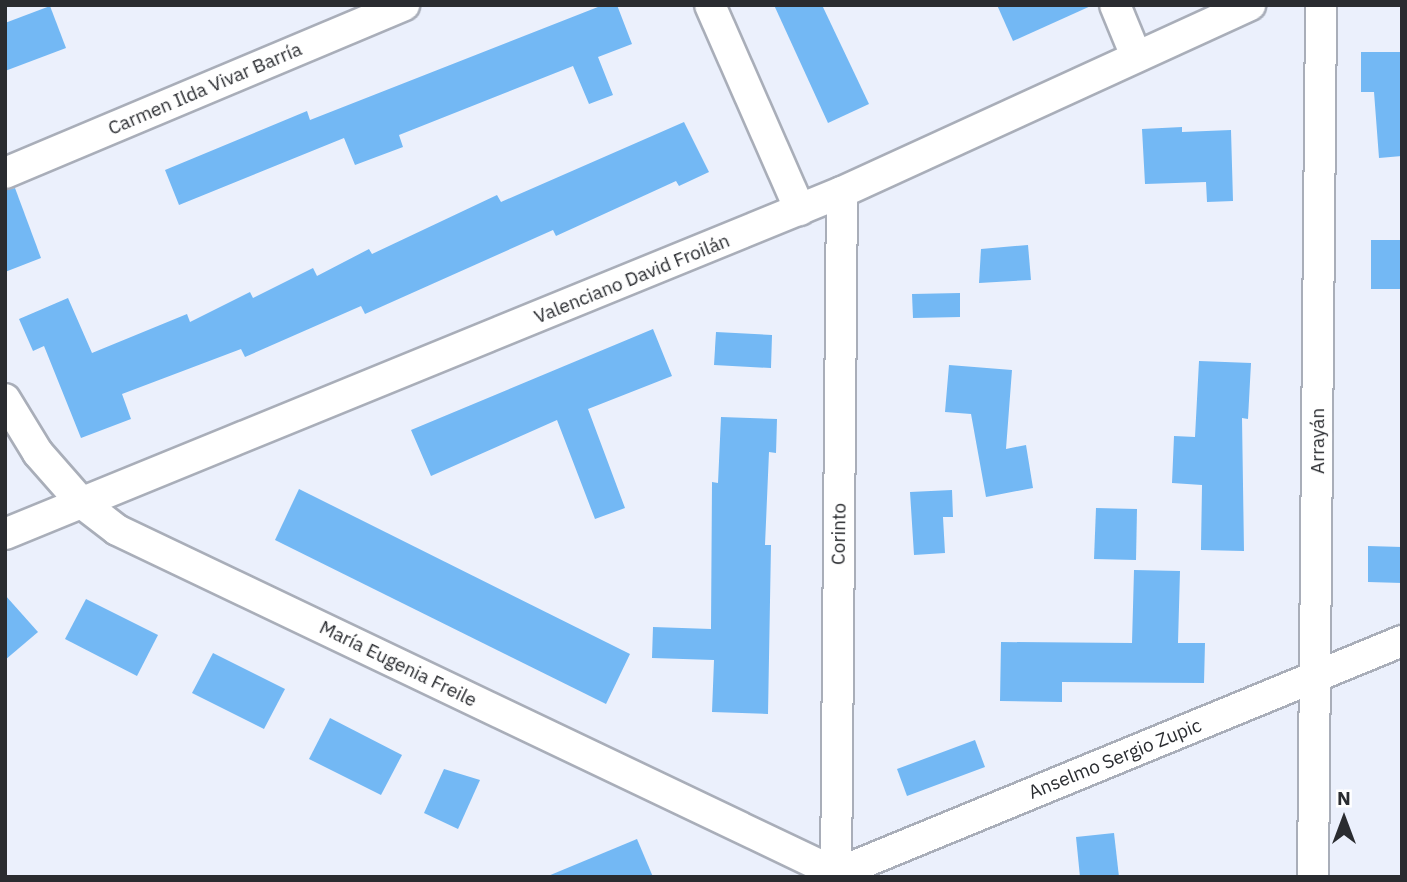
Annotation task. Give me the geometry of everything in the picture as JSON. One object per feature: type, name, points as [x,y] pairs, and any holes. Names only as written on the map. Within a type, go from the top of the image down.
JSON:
[{"type":"street","name":"Carmen Ilda Vivar Barría","points":[[5,173],[404,5]]},
{"type":"street","points":[[710,5],[800,210]]},
{"type":"street","points":[[1115,5],[1136,56]]},
{"type":"street","name":"Valenciano David Froilán","points":[[5,534],[800,210],[1250,5]]},
{"type":"street","name":"Arrayán","points":[[1313,877],[1317,676],[1321,5]]},
{"type":"street","name":"Corinto","points":[[833,876],[842,192]]},
{"type":"street","name":"María Eugenia Freile","points":[[5,399],[38,453],[82,503],[117,530],[833,876]]},
{"type":"street","name":"Anselmo Sergio Zupic","points":[[833,876],[1402,641]]},
{"type":"building","points":[[603,5],[617,5],[632,44],[598,57],[613,95],[589,104],[573,66],[399,135],[403,147],[355,165],[344,138],[179,205],[165,170],[307,111],[310,120]]},
{"type":"building","points":[[774,5],[822,5],[869,104],[828,123]]},
{"type":"building","points":[[997,5],[1093,5],[1013,41]]},
{"type":"building","points":[[50,6],[66,48],[5,71],[5,23]]},
{"type":"building","points":[[1361,52],[1402,52],[1402,156],[1379,158],[1374,92],[1361,92]]},
{"type":"building","points":[[684,122],[709,172],[679,186],[676,181],[556,236],[553,230],[365,314],[361,306],[245,357],[241,349],[122,394],[131,419],[81,438],[44,346],[33,351],[19,319],[68,298],[92,353],[187,314],[190,322],[250,292],[253,298],[313,268],[317,276],[369,249],[372,254],[497,195],[501,202]]},
{"type":"building","points":[[1182,127],[1182,132],[1231,130],[1233,201],[1207,202],[1206,182],[1145,184],[1142,129]]},
{"type":"building","points":[[15,188],[41,258],[5,272],[5,190]]},
{"type":"building","points":[[1371,240],[1402,240],[1402,289],[1371,289]]},
{"type":"building","points":[[1028,245],[1031,280],[979,283],[981,249]]},
{"type":"building","points":[[960,293],[960,317],[913,318],[912,294]]},
{"type":"building","points":[[653,329],[672,376],[588,409],[625,508],[595,519],[557,420],[431,476],[411,430]]},
{"type":"building","points":[[716,332],[772,335],[771,368],[714,365]]},
{"type":"building","points":[[1199,361],[1251,363],[1248,419],[1242,418],[1244,551],[1201,550],[1202,485],[1172,483],[1174,436],[1195,437]]},
{"type":"building","points":[[949,365],[1012,370],[1006,449],[1026,445],[1033,488],[986,497],[971,414],[945,412]]},
{"type":"building","points":[[721,417],[777,419],[776,453],[769,452],[765,545],[771,545],[768,714],[712,712],[714,660],[652,658],[653,627],[711,629],[712,482],[718,483]]},
{"type":"building","points":[[299,489],[630,654],[606,704],[275,540]]},
{"type":"building","points":[[952,490],[953,517],[943,517],[945,553],[914,555],[910,492]]},
{"type":"building","points":[[1096,508],[1137,509],[1136,560],[1094,559]]},
{"type":"building","points":[[1368,546],[1402,547],[1402,583],[1368,582]]},
{"type":"building","points":[[1134,570],[1180,571],[1178,643],[1205,643],[1204,683],[1062,682],[1062,702],[1000,701],[1001,642],[1132,643]]},
{"type":"building","points":[[5,595],[38,632],[5,660]]},
{"type":"building","points":[[86,599],[158,635],[137,676],[65,639]]},
{"type":"building","points":[[213,653],[285,689],[264,729],[192,693]]},
{"type":"building","points":[[330,718],[402,755],[381,795],[309,759]]},
{"type":"building","points":[[975,740],[985,767],[907,796],[897,769]]},
{"type":"building","points":[[444,769],[480,780],[458,829],[424,813]]},
{"type":"building","points":[[1114,833],[1119,877],[1080,877],[1076,837]]},
{"type":"building","points":[[637,839],[653,877],[548,877],[548,876]]}]
